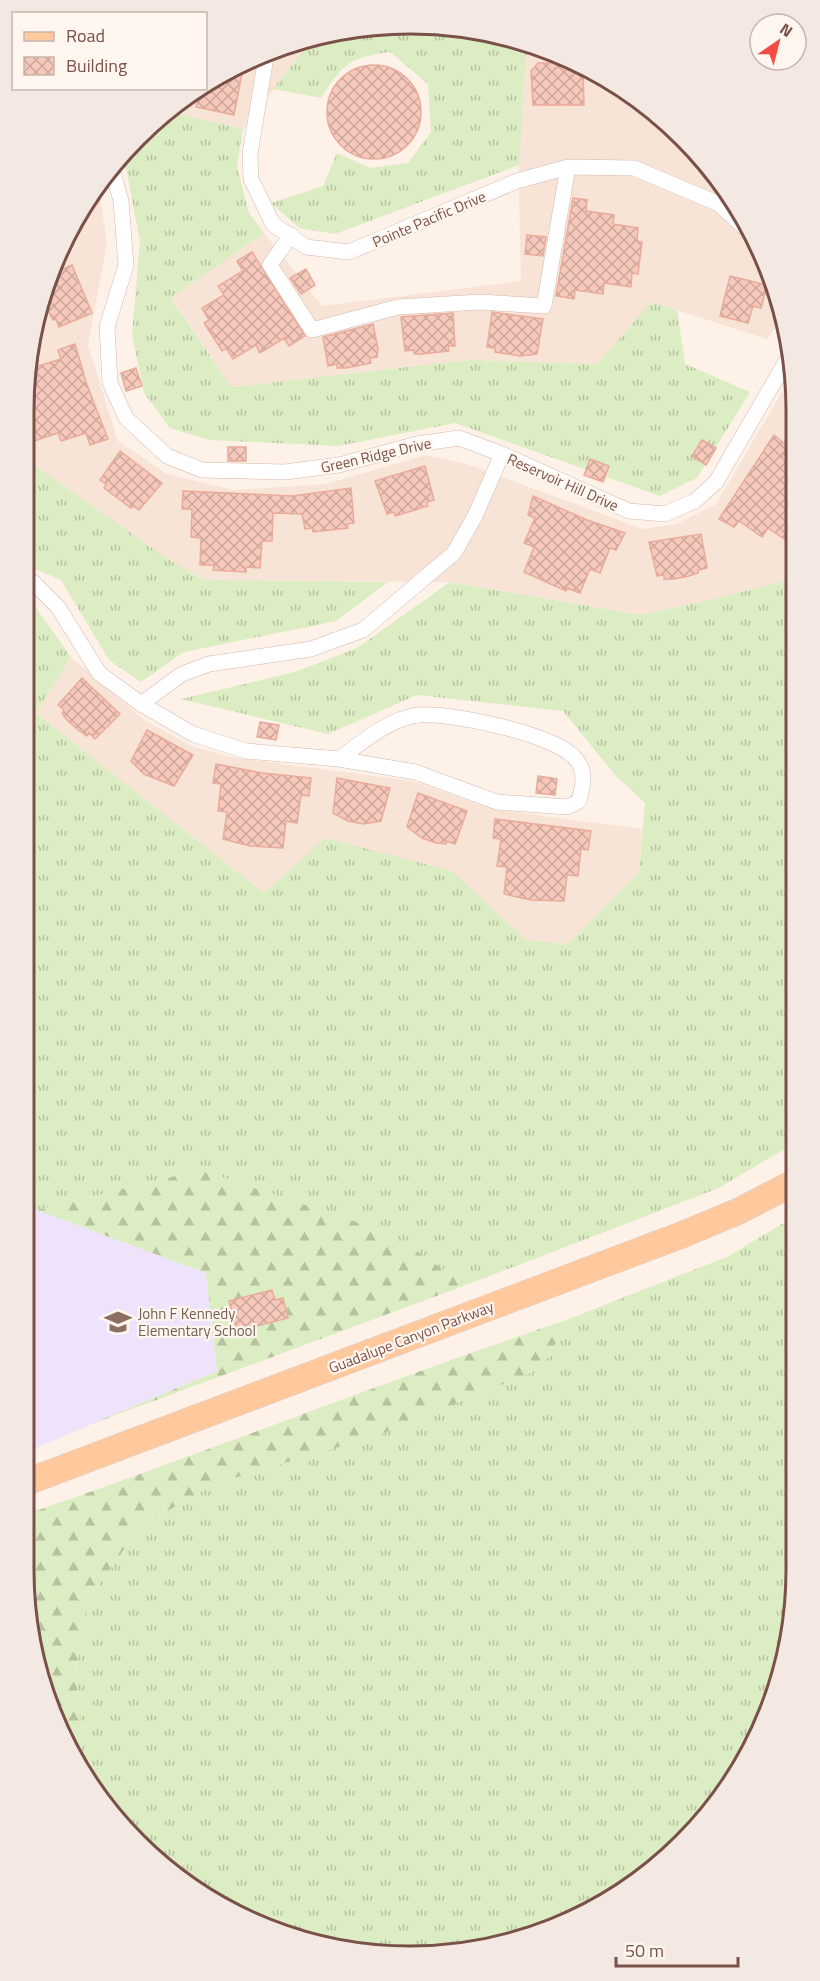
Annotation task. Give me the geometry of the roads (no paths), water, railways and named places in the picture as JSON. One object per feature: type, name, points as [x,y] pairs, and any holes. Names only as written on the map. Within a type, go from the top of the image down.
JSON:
[{"type":"main road","name":"Guadalupe Canyon Parkway","points":[[35,1479],[674,1238],[747,1207],[786,1187]]},
{"type":"street","name":"Pointe Pacific Drive","points":[[265,63],[250,154],[251,179],[273,224],[306,247],[349,252],[518,181],[568,167],[634,168],[719,204],[730,215]]},
{"type":"street","points":[[291,236],[270,266],[312,330],[398,307],[480,302],[544,306],[568,167]]},
{"type":"street","name":"Green Ridge Drive","points":[[115,178],[121,201],[126,265],[107,327],[110,383],[126,418],[167,456],[202,470],[285,472],[339,465],[417,444],[459,438],[502,454]]},
{"type":"street","name":"Reservoir Hill Drive","points":[[141,704],[182,674],[209,664],[311,649],[363,630],[454,553],[475,516],[502,454],[629,511],[666,514],[695,501],[716,482],[783,367]]},
{"type":"street","points":[[35,584],[58,607],[99,673],[141,704],[194,734],[246,751],[339,759],[415,772],[497,802],[568,807],[579,801],[585,778],[575,758],[537,736],[480,722],[419,715],[395,723],[376,733],[339,759]]},
{"type":"place","name":"John F Kennedy Elementary School","points":[[118,1322]]}]
